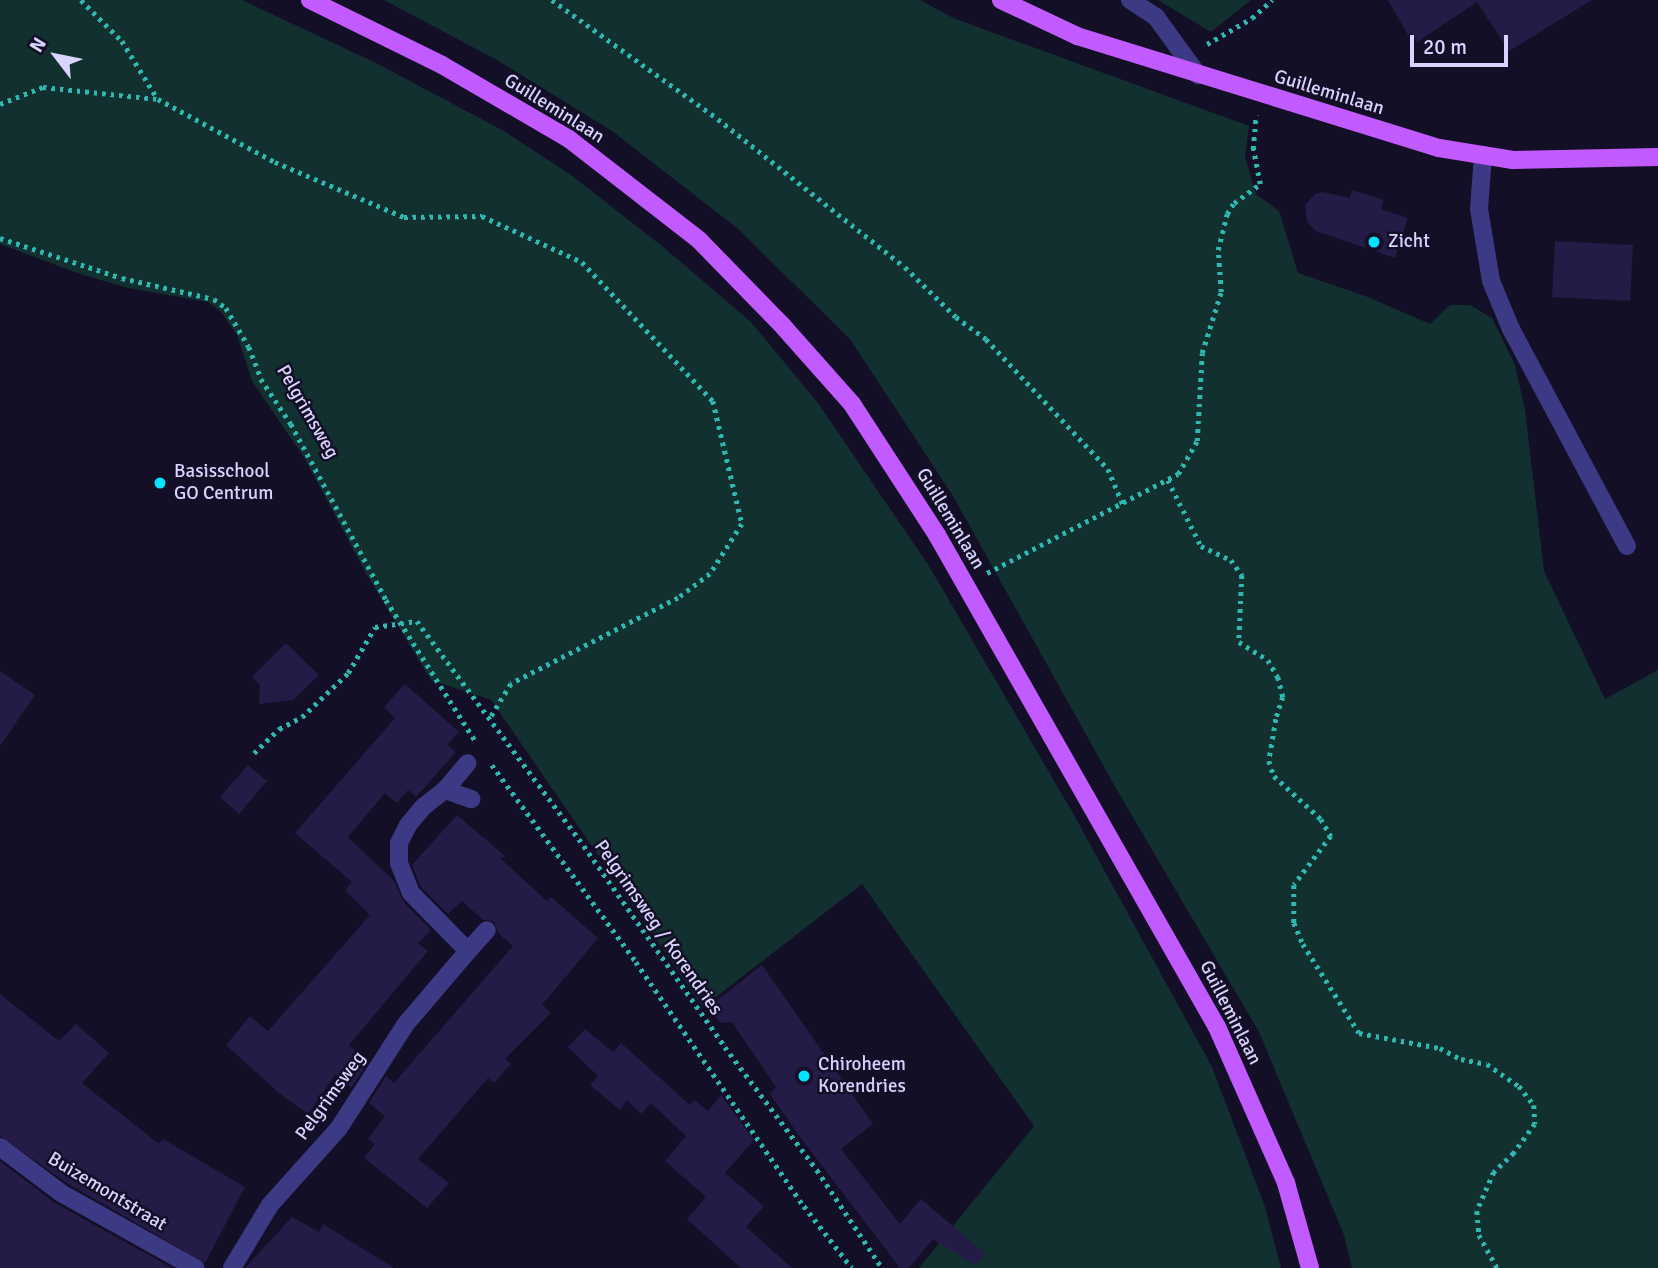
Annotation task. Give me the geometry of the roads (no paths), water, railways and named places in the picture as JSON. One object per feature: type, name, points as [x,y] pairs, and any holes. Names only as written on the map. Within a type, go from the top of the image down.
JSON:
[{"type":"main road","name":"Guilleminlaan","points":[[310,0],[442,65],[569,139],[699,240],[781,324],[852,404],[937,535],[1217,1027],[1286,1183],[1310,1268]]},
{"type":"main road","name":"Guilleminlaan","points":[[1001,0],[1077,36],[1439,148],[1513,160],[1658,158]]},
{"type":"street","points":[[1130,0],[1156,17],[1198,75]]},
{"type":"street","points":[[1483,155],[1479,209],[1491,281],[1511,329],[1627,547]]},
{"type":"street","points":[[468,763],[445,790],[423,807],[408,825],[399,843],[399,863],[411,893],[468,951]]},
{"type":"street","points":[[445,790],[471,799]]},
{"type":"street","name":"Pelgrimsweg","points":[[232,1268],[270,1205],[339,1128],[405,1026],[487,930]]},
{"type":"street","name":"Buizemontstraat","points":[[0,1147],[61,1193],[194,1268]]},
{"type":"place","name":"Zicht","points":[[1374,242]]},
{"type":"place","name":"Basisschool GO Centrum","points":[[160,483]]},
{"type":"place","name":"Chiroheem Korendries","points":[[804,1076]]}]
